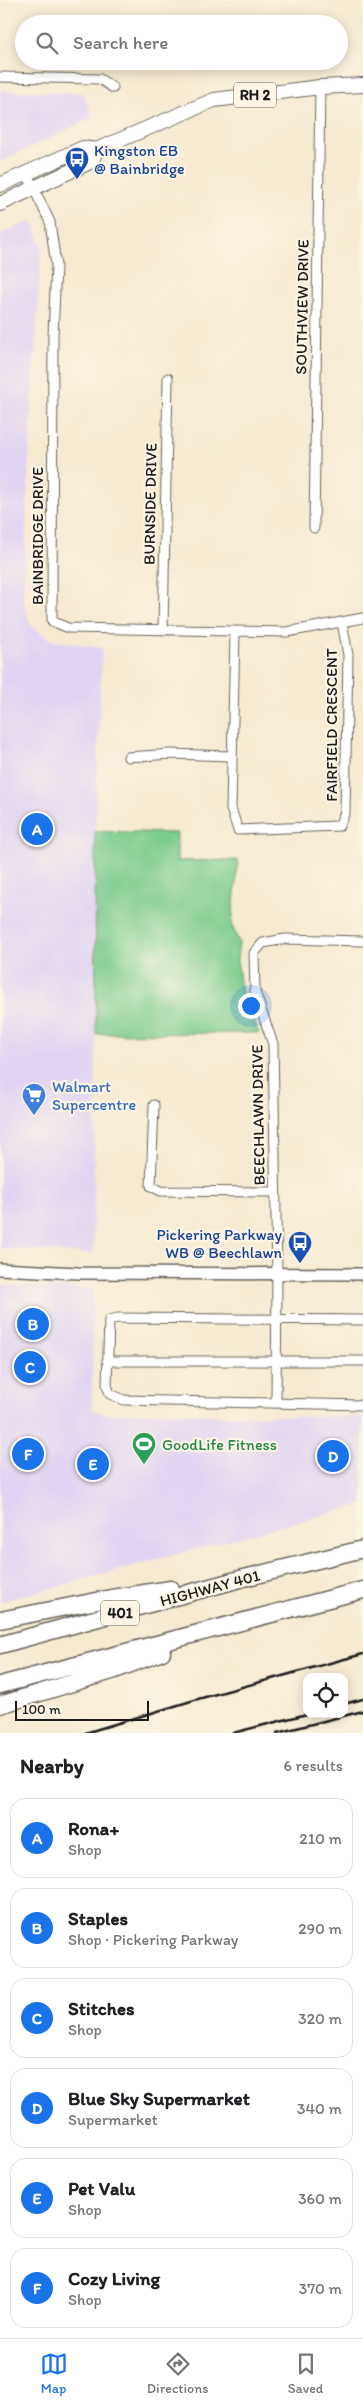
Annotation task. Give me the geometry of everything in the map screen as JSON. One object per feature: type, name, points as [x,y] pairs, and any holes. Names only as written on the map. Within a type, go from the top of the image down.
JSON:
[{"type":"highway","name":"HIGHWAY 401","points":[[0,1645],[240,1579],[363,1548]]},
{"type":"highway","points":[[0,1620],[112,1598],[240,1579]]},
{"type":"highway","name":"401","points":[[0,1685],[363,1590]]},
{"type":"highway","points":[[0,1705],[115,1670],[234,1624]]},
{"type":"main road","name":"RH 2","points":[[0,185],[83,148],[96,150],[214,100],[320,87],[363,85]]},
{"type":"main road","name":"RH 2","points":[[0,204],[92,161],[96,150]]},
{"type":"street","points":[[0,77],[100,80],[114,88]]},
{"type":"street","name":"SOUTHVIEW DRIVE","points":[[314,528],[320,87]]},
{"type":"street","name":"BAINBRIDGE DRIVE","points":[[27,174],[50,222],[56,265],[52,366],[52,621],[68,628],[287,632],[363,618]]},
{"type":"street","name":"BURNSIDE DRIVE","points":[[163,630],[168,378]]},
{"type":"street","name":"FAIRFIELD CRESCENT","points":[[235,632],[230,809],[238,830],[340,826],[345,812],[348,689],[348,655],[342,622]]},
{"type":"street","points":[[128,757],[171,754],[230,756]]},
{"type":"street","name":"BEECHLAWN DRIVE","points":[[276,1404],[277,1273],[274,1192],[273,1044],[255,992],[254,954],[263,943],[285,939],[363,941]]},
{"type":"street","points":[[154,1105],[151,1186],[161,1191],[274,1192]]},
{"type":"street","points":[[0,1270],[57,1273],[363,1274]]},
{"type":"street","points":[[363,1320],[118,1318],[109,1320],[107,1324],[107,1385],[110,1394],[124,1400],[363,1405]]},
{"type":"street","points":[[107,1361],[363,1361]]},
{"type":"shaded area","points":[[0,91],[83,93],[93,117],[0,162]]},
{"type":"shaded area","points":[[33,220],[42,247],[31,413],[23,599],[31,626],[51,640],[102,648],[95,831],[96,1034],[93,1254],[0,1248],[0,234]]},
{"type":"shaded area","points":[[0,1285],[93,1289],[92,1410],[106,1414],[182,1412],[207,1415],[363,1417],[363,1504],[0,1602]]},
{"type":"green space","points":[[95,831],[177,833],[177,861],[238,860],[232,926],[239,942],[237,959],[242,994],[259,1033],[96,1034]]},
{"type":"railway","points":[[85,1733],[198,1699],[363,1654]]},
{"type":"railway","points":[[348,1703],[363,1699]]},
{"type":"railway","points":[[277,1733],[363,1711]]},
{"type":"railway","points":[[233,1733],[303,1715]]},
{"type":"place","name":"Kingston EB @ Bainbridge","points":[[77,180]]},
{"type":"place","name":"Rona+","points":[[37,829]]},
{"type":"place","name":"Walmart Supercentre","points":[[34,1116]]},
{"type":"place","name":"Pickering Parkway WB @ Beechlawn","points":[[300,1264]]},
{"type":"place","name":"Staples","points":[[33,1324]]},
{"type":"place","name":"Stitches","points":[[30,1367]]},
{"type":"place","name":"Cozy Living","points":[[28,1454]]},
{"type":"place","name":"Blue Sky Supermarket","points":[[333,1456]]},
{"type":"place","name":"Pet Valu","points":[[93,1464]]},
{"type":"place","name":"GoodLife Fitness","points":[[144,1465]]}]
